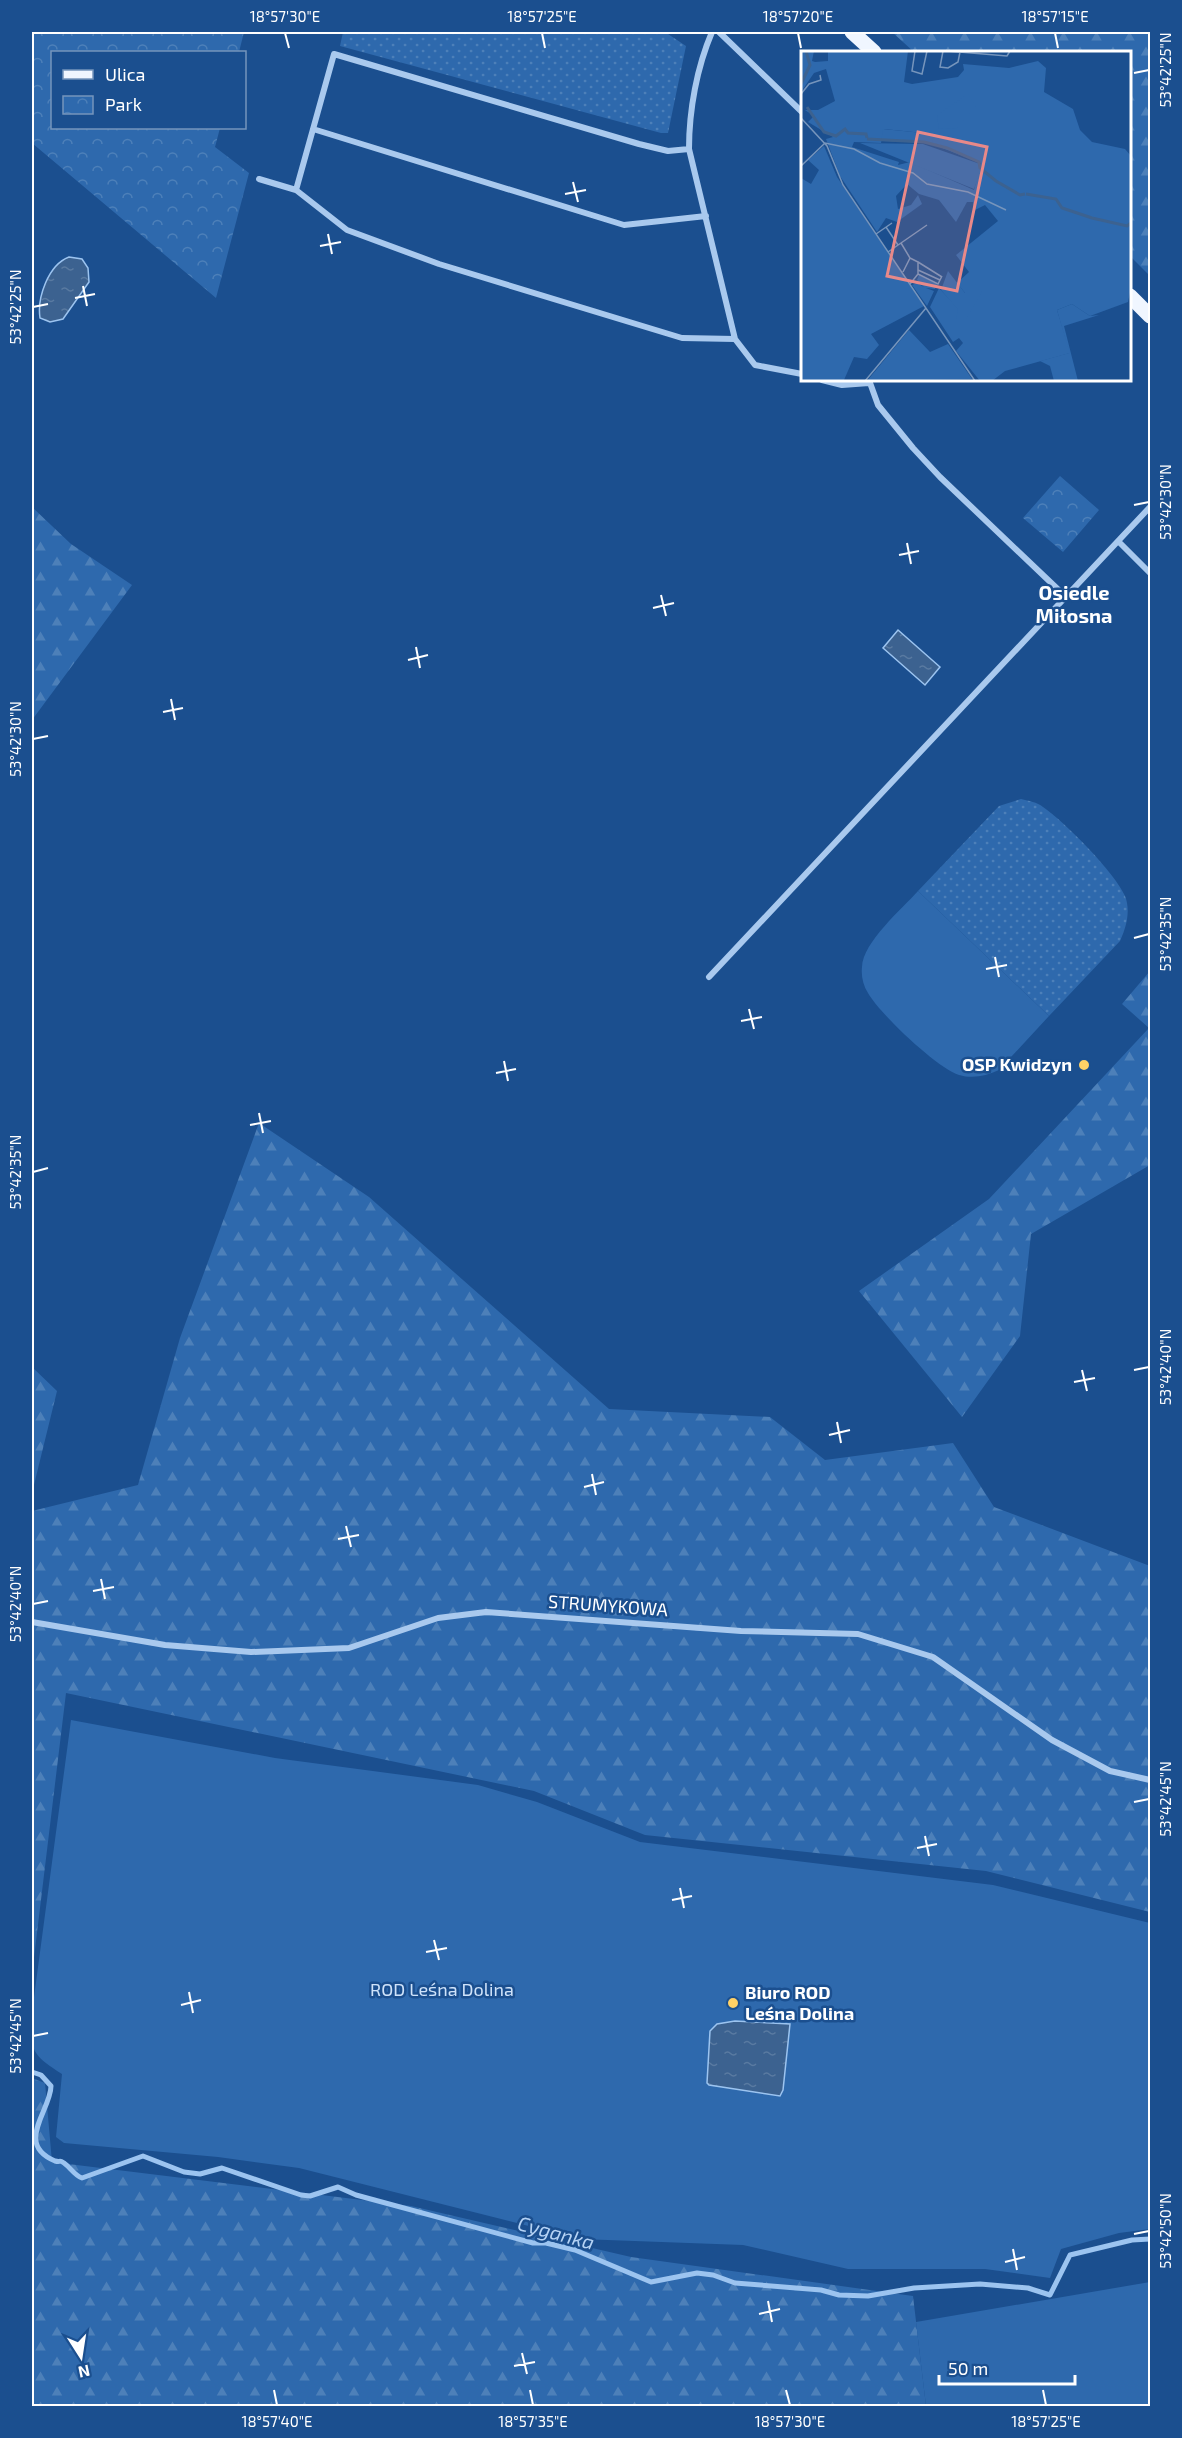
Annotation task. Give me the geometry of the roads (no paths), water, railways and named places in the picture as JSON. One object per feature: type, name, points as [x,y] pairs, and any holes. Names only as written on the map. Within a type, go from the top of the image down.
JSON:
[{"type":"main road","points":[[852,32],[873,51]]},
{"type":"main road","points":[[1131,297],[1150,316]]},
{"type":"street","points":[[712,32],[705,48],[689,124],[689,149],[735,339],[755,365],[801,374]]},
{"type":"street","points":[[719,32],[801,111]]},
{"type":"street","points":[[296,190],[334,54],[639,144],[668,151],[689,149]]},
{"type":"street","points":[[313,129],[624,225],[706,216]]},
{"type":"street","points":[[259,179],[296,190],[347,230],[439,264],[682,338],[735,339]]},
{"type":"street","points":[[826,381],[842,385],[869,381],[878,405],[927,463],[1066,597]]},
{"type":"street","points":[[709,976],[1150,507]]},
{"type":"street","points":[[1118,542],[1150,573]]},
{"type":"street","name":"STRUMYKOWA","points":[[32,1622],[165,1645],[251,1652],[349,1648],[438,1618],[486,1612],[741,1631],[858,1634],[888,1641],[933,1657],[1052,1740],[1110,1771],[1150,1780]]},
{"type":"water","points":[[69,257],[82,259],[88,268],[89,282],[63,319],[50,322],[40,318],[42,292],[55,267]]},
{"type":"water","points":[[898,630],[940,667],[925,685],[883,648]]},
{"type":"water","points":[[735,2021],[790,2024],[783,2090],[780,2096],[707,2083],[710,2031],[717,2024]]},
{"type":"waterway","name":"Cyganka","points":[[32,2072],[41,2075],[51,2086],[38,2126],[37,2145],[43,2154],[62,2162],[82,2178],[143,2156],[184,2172],[200,2174],[222,2168],[301,2195],[310,2196],[338,2187],[356,2195],[533,2243],[546,2243],[575,2250],[651,2282],[697,2273],[713,2275],[735,2283],[821,2290],[839,2295],[868,2296],[914,2288],[980,2284],[1028,2288],[1050,2295],[1070,2255],[1132,2240],[1150,2239]]},
{"type":"place","name":"OSP Kwidzyn","points":[[1084,1065]]},
{"type":"place","name":"Biuro ROD Leśna Dolina","points":[[733,2003]]},
{"type":"district","name":"Osiedle Miłosna","points":[[1074,604]]},
{"type":"park label","name":"ROD Leśna Dolina","points":[[442,1990]]}]
